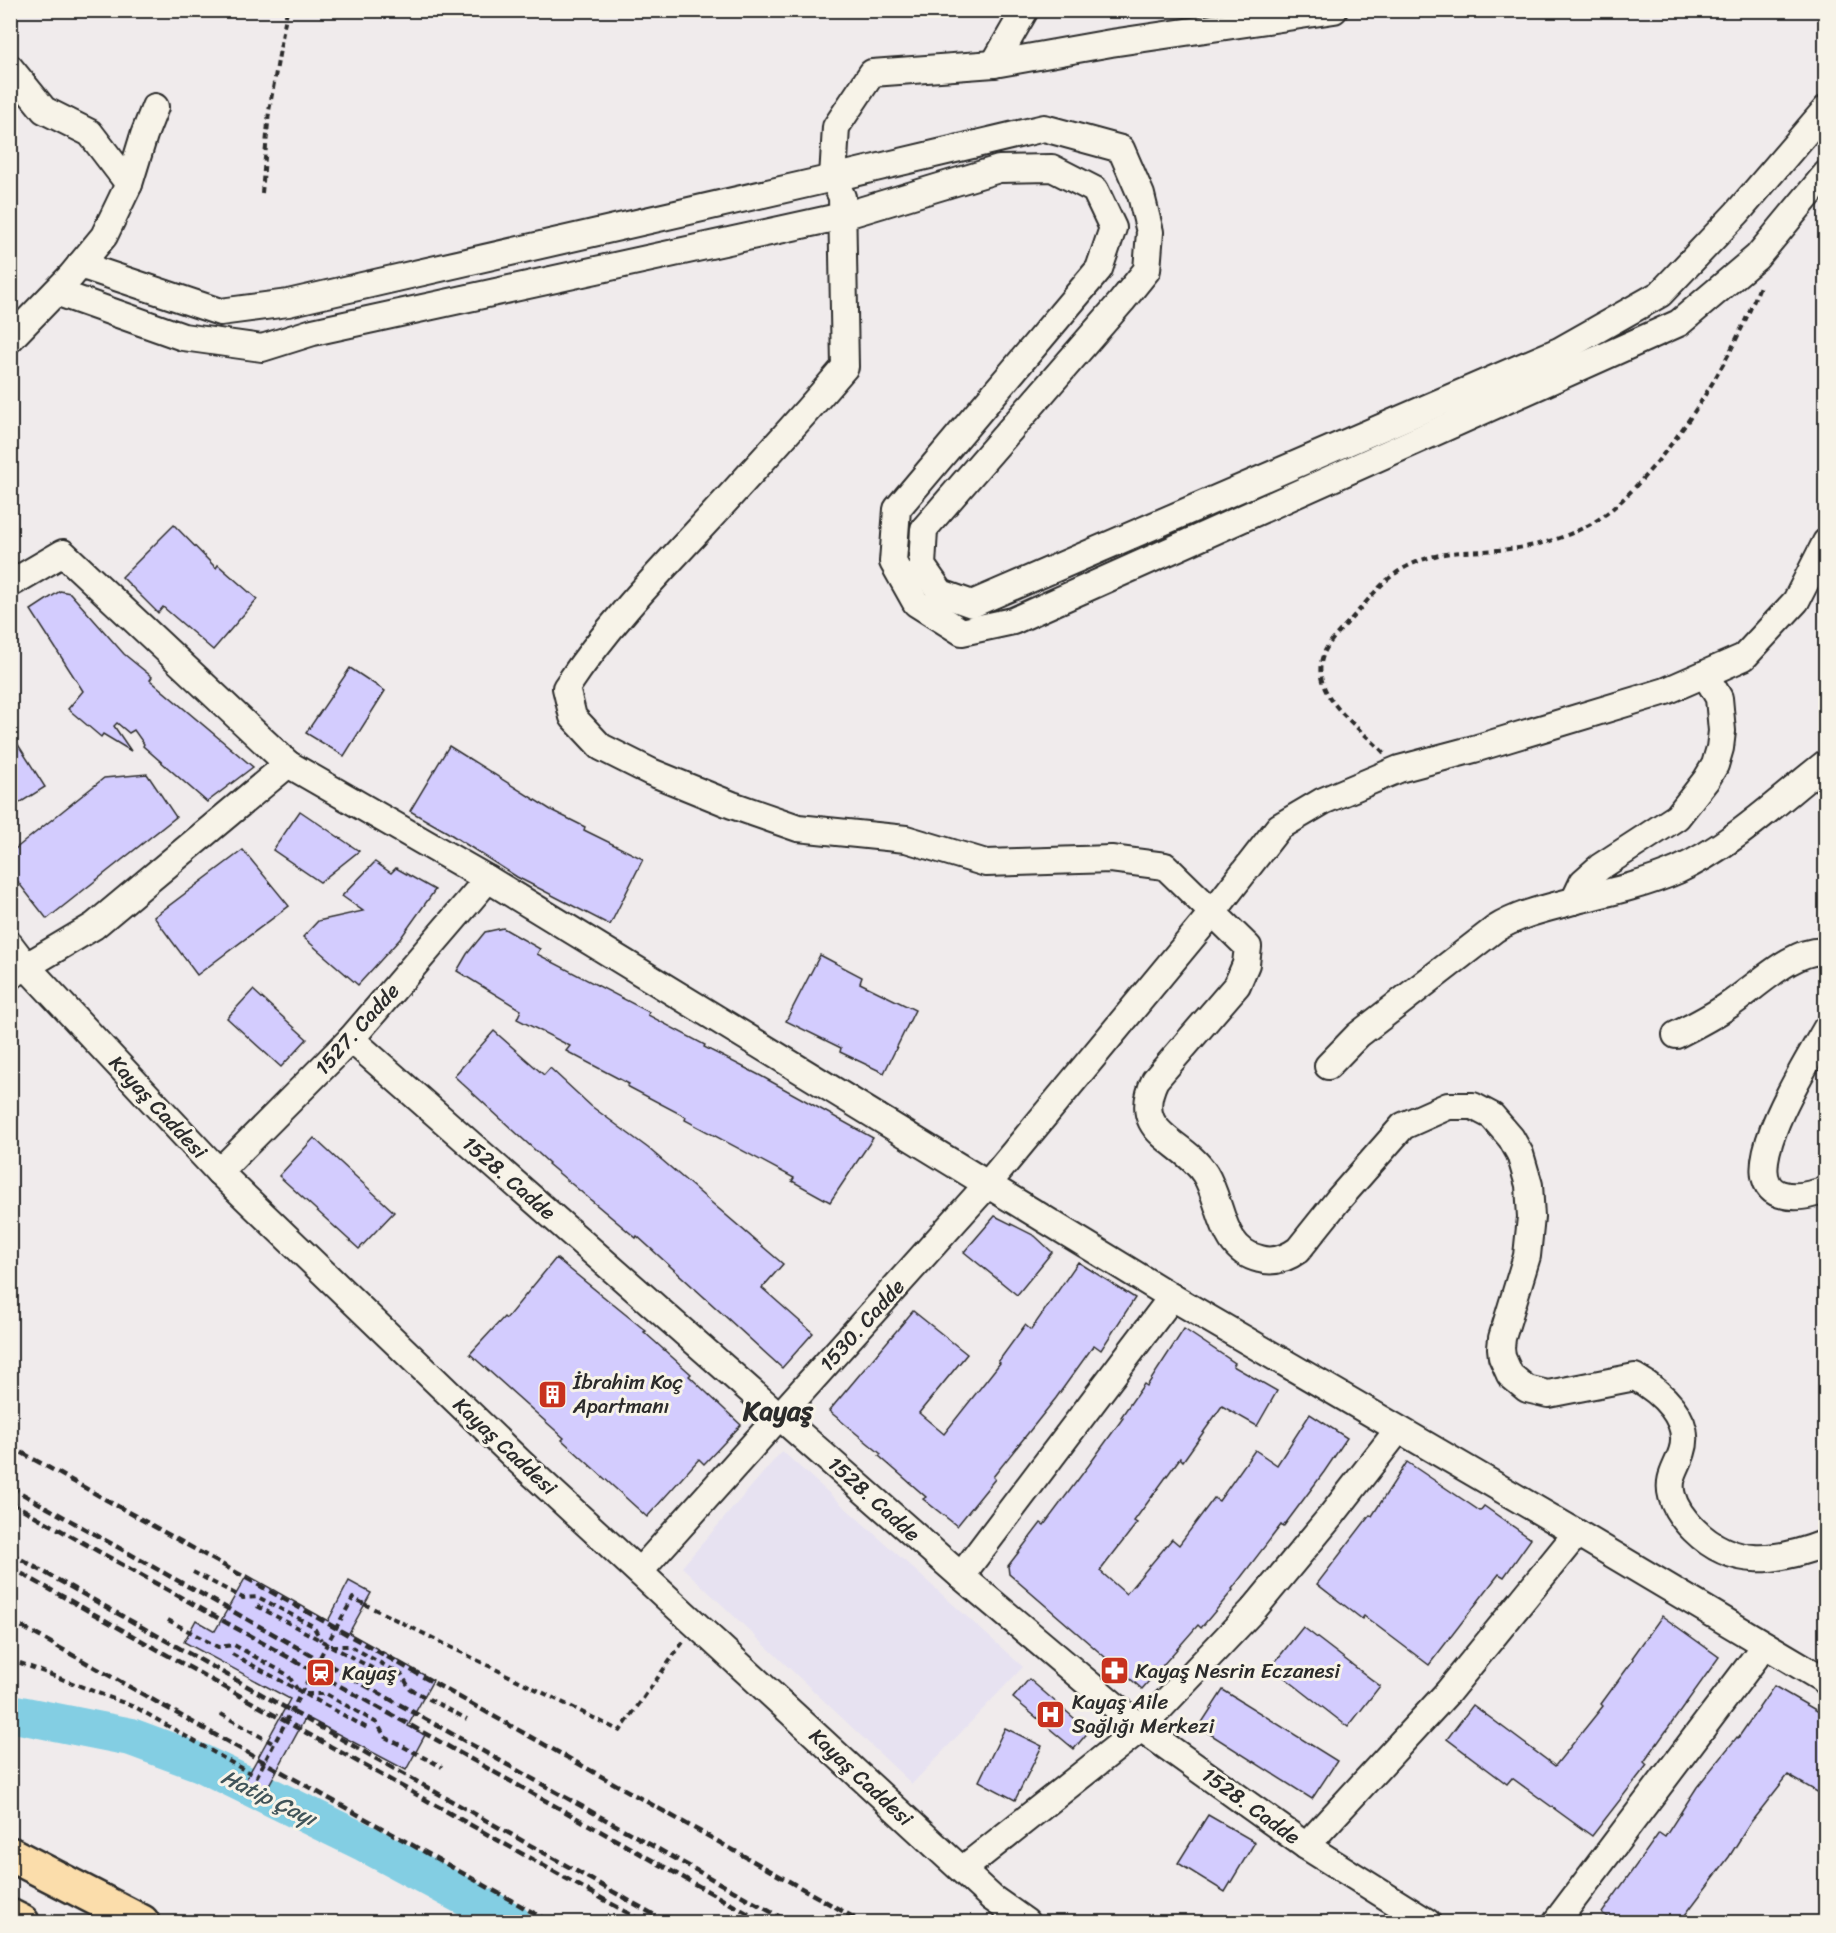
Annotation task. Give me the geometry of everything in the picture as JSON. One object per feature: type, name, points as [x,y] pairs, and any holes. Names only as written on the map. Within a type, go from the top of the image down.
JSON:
[{"type":"highway","points":[[10,1854],[142,1923]]},
{"type":"highway","points":[[10,1916],[22,1923]]},
{"type":"street","points":[[994,63],[1025,10]]},
{"type":"street","points":[[1334,10],[994,63],[872,73],[836,128],[833,178],[842,197],[845,367],[792,429],[640,593],[588,654],[566,688],[573,717],[601,747],[651,772],[732,805],[798,828],[906,839],[986,863],[1111,859],[1165,866],[1248,947],[1246,964],[1238,985],[1155,1080],[1150,1089],[1148,1108],[1158,1132],[1172,1145],[1181,1148],[1201,1168],[1216,1196],[1226,1228],[1234,1244],[1248,1255],[1266,1260],[1291,1255],[1298,1250],[1403,1126],[1448,1106],[1464,1104],[1483,1110],[1500,1123],[1520,1154],[1526,1169],[1531,1201],[1527,1256],[1502,1338],[1502,1357],[1510,1375],[1527,1389],[1548,1394],[1635,1377],[1648,1385],[1670,1406],[1681,1425],[1683,1449],[1672,1475],[1672,1496],[1681,1515],[1699,1535],[1724,1551],[1755,1559],[1790,1555],[1826,1543]]},
{"type":"street","points":[[10,68],[44,110],[90,133],[129,184]]},
{"type":"street","points":[[12,336],[56,292],[104,237],[129,184],[155,107]]},
{"type":"street","points":[[80,265],[220,312],[288,303],[1044,128],[1121,149],[1141,195],[1150,232],[1147,270],[924,529],[922,566],[941,593],[972,604],[1559,351],[1660,294],[1737,213],[1826,109]]},
{"type":"street","points":[[56,292],[183,337],[262,348],[314,332],[843,216],[999,169],[1052,168],[1095,190],[1113,228],[1099,269],[897,509],[893,562],[916,603],[962,632],[1013,621],[1679,323],[1756,257],[1826,174]]},
{"type":"street","name":"1530. Cadde","points":[[640,1570],[987,1185],[1213,912],[1279,827],[1323,801],[1399,769],[1474,749],[1666,691],[1744,657],[1796,601],[1826,542]]},
{"type":"street","points":[[12,580],[63,553],[288,764],[488,879],[1172,1297],[1826,1681]]},
{"type":"street","points":[[1574,901],[1583,882],[1600,867],[1677,817],[1706,780],[1720,748],[1722,731],[1719,698],[1705,674]]},
{"type":"street","points":[[1328,1066],[1358,1035],[1496,929],[1525,914],[1652,880],[1703,857],[1737,834],[1826,763]]},
{"type":"street","points":[[18,971],[94,926],[288,764]]},
{"type":"street","name":"1527. Cadde","points":[[219,1172],[351,1039],[488,879]]},
{"type":"street","name":"Kayaş Caddesi","points":[[10,945],[18,971],[219,1172],[520,1462],[640,1570],[992,1898],[1026,1923]]},
{"type":"street","points":[[1676,1035],[1729,1005],[1807,953],[1826,952]]},
{"type":"street","points":[[1826,1029],[1778,1118],[1768,1144],[1763,1171],[1770,1187],[1783,1195],[1805,1196],[1826,1190]]},
{"type":"street","name":"1528. Cadde","points":[[351,1039],[961,1576],[1141,1728],[1306,1846],[1427,1923]]},
{"type":"street","points":[[961,1576],[1172,1297]]},
{"type":"street","points":[[962,1870],[1141,1728],[1254,1609],[1398,1430]]},
{"type":"street","points":[[1306,1846],[1448,1692],[1577,1533]]},
{"type":"street","points":[[1556,1923],[1765,1645]]},
{"type":"path","points":[[262,193],[269,111],[287,10]]},
{"type":"path","points":[[1399,769],[1351,723],[1324,688],[1320,669],[1324,652],[1329,644],[1386,580],[1412,564],[1445,553],[1507,550],[1554,540],[1576,531],[1613,509],[1641,482],[1697,409],[1734,347],[1760,286]]},
{"type":"path","points":[[193,1572],[243,1598],[258,1597],[313,1626],[327,1644],[350,1646],[402,1675],[410,1689],[467,1719]]},
{"type":"path","points":[[10,1659],[136,1708],[257,1776],[353,1598],[620,1731],[696,1624]]},
{"type":"path","points":[[257,1606],[394,1680]]},
{"type":"path","points":[[168,1620],[218,1647],[234,1645],[288,1675],[302,1692],[326,1694],[377,1723],[385,1737],[442,1767]]},
{"type":"path","points":[[232,1654],[369,1729]]},
{"type":"path","points":[[221,1714],[274,1744]]},
{"type":"shaded area","points":[[782,1451],[1023,1667],[912,1784],[682,1567]]},
{"type":"building","points":[[174,525],[216,568],[218,565],[257,599],[213,650],[163,607],[158,613],[122,577]]},
{"type":"building","points":[[60,591],[70,593],[124,654],[152,677],[150,680],[253,767],[207,802],[143,746],[144,744],[134,730],[129,733],[117,723],[114,726],[131,751],[103,734],[101,737],[68,709],[83,691],[31,610]]},
{"type":"building","points":[[350,668],[385,691],[344,756],[306,733]]},
{"type":"building","points":[[10,732],[45,787],[10,809]]},
{"type":"building","points":[[449,746],[551,810],[585,827],[584,830],[643,859],[610,925],[517,877],[410,811]]},
{"type":"building","points":[[147,774],[176,817],[47,919],[10,872],[10,853],[104,778]]},
{"type":"building","points":[[300,811],[359,851],[320,882],[273,850]]},
{"type":"building","points":[[243,850],[289,906],[197,975],[154,917]]},
{"type":"building","points":[[375,862],[391,873],[396,868],[435,890],[400,939],[358,985],[303,937],[318,921],[363,911],[342,896]]},
{"type":"building","points":[[503,928],[540,949],[537,954],[649,1012],[648,1015],[705,1045],[704,1047],[873,1138],[830,1202],[792,1181],[794,1178],[685,1120],[686,1117],[566,1051],[570,1046],[517,1019],[521,1010],[457,971],[485,932]]},
{"type":"building","points":[[820,955],[862,977],[860,983],[915,1010],[884,1073],[840,1052],[841,1048],[786,1021]]},
{"type":"building","points":[[253,990],[307,1039],[281,1067],[227,1018]]},
{"type":"building","points":[[494,1031],[544,1075],[550,1068],[591,1106],[648,1148],[783,1264],[762,1288],[813,1333],[782,1368],[637,1236],[636,1238],[548,1164],[454,1076]]},
{"type":"building","points":[[314,1138],[394,1212],[359,1249],[279,1176]]},
{"type":"building","points":[[995,1216],[1035,1236],[1052,1252],[1017,1295],[964,1252]]},
{"type":"building","points":[[556,1258],[646,1331],[644,1332],[691,1374],[689,1376],[741,1425],[704,1464],[699,1459],[647,1517],[562,1440],[564,1438],[470,1354],[504,1317],[506,1319]]},
{"type":"building","points":[[1078,1262],[1135,1298],[1101,1350],[1094,1345],[1056,1398],[993,1477],[995,1479],[957,1526],[923,1499],[926,1497],[879,1456],[881,1454],[829,1411],[913,1311],[967,1354],[919,1413],[944,1434],[1000,1363],[998,1362],[1025,1325],[1031,1330]]},
{"type":"building","points":[[1184,1329],[1235,1363],[1233,1366],[1277,1391],[1257,1426],[1222,1406],[1183,1461],[1180,1458],[1134,1521],[1137,1523],[1100,1571],[1126,1594],[1172,1539],[1179,1545],[1214,1498],[1219,1501],[1255,1450],[1277,1465],[1310,1414],[1347,1438],[1283,1527],[1281,1525],[1233,1590],[1201,1628],[1198,1625],[1142,1689],[1009,1574],[1008,1566],[1041,1523],[1044,1525],[1089,1465],[1144,1384],[1147,1386]]},
{"type":"building","points":[[1407,1462],[1480,1511],[1484,1506],[1531,1539],[1504,1577],[1499,1574],[1429,1665],[1364,1616],[1362,1619],[1317,1584],[1370,1515],[1372,1516]]},
{"type":"building","points":[[247,1575],[328,1621],[349,1581],[371,1593],[349,1633],[433,1680],[408,1726],[425,1735],[406,1770],[306,1717],[264,1794],[244,1783],[290,1699],[184,1642],[196,1620],[215,1631]]},
{"type":"building","points":[[1662,1616],[1719,1657],[1644,1762],[1647,1765],[1592,1836],[1512,1778],[1507,1784],[1447,1739],[1473,1705],[1555,1766],[1603,1706],[1601,1704]]},
{"type":"building","points":[[1303,1627],[1380,1686],[1348,1727],[1271,1667]]},
{"type":"building","name":"Kayaş Aile Sağlığı Merkezi","points":[[1029,1679],[1089,1731],[1074,1749],[1013,1698]]},
{"type":"building","points":[[1774,1686],[1826,1716],[1826,1797],[1788,1775],[1751,1822],[1729,1857],[1679,1923],[1615,1923],[1602,1913],[1659,1833],[1665,1837],[1697,1787],[1738,1738]]},
{"type":"building","points":[[1223,1690],[1337,1761],[1312,1799],[1199,1727]]},
{"type":"building","points":[[1005,1728],[1042,1746],[1015,1800],[979,1781]]},
{"type":"building","points":[[1208,1815],[1255,1842],[1225,1892],[1178,1863]]},
{"type":"waterway","name":"Hatip Çayı","points":[[10,1713],[131,1737],[201,1763],[365,1843],[512,1922]]},
{"type":"railway","points":[[10,1446],[862,1922]]},
{"type":"railway","points":[[10,1487],[789,1922]]},
{"type":"railway","points":[[10,1502],[763,1922]]},
{"type":"railway","points":[[10,1553],[667,1922]]},
{"type":"railway","points":[[10,1567],[644,1922]]},
{"type":"railway","points":[[10,1620],[550,1922]]},
{"type":"place","name":"İbrahim Koç Apartmanı","points":[[552,1394]]},
{"type":"place","name":"Kayaş Nesrin Eczanesi","points":[[1114,1671]]},
{"type":"place","name":"Kayaş","points":[[321,1673]]},
{"type":"place","name":"Kayaş Aile Sağlığı Merkezi","points":[[1051,1714]]},
{"type":"district","name":"Kayaş","points":[[778,1411]]}]
